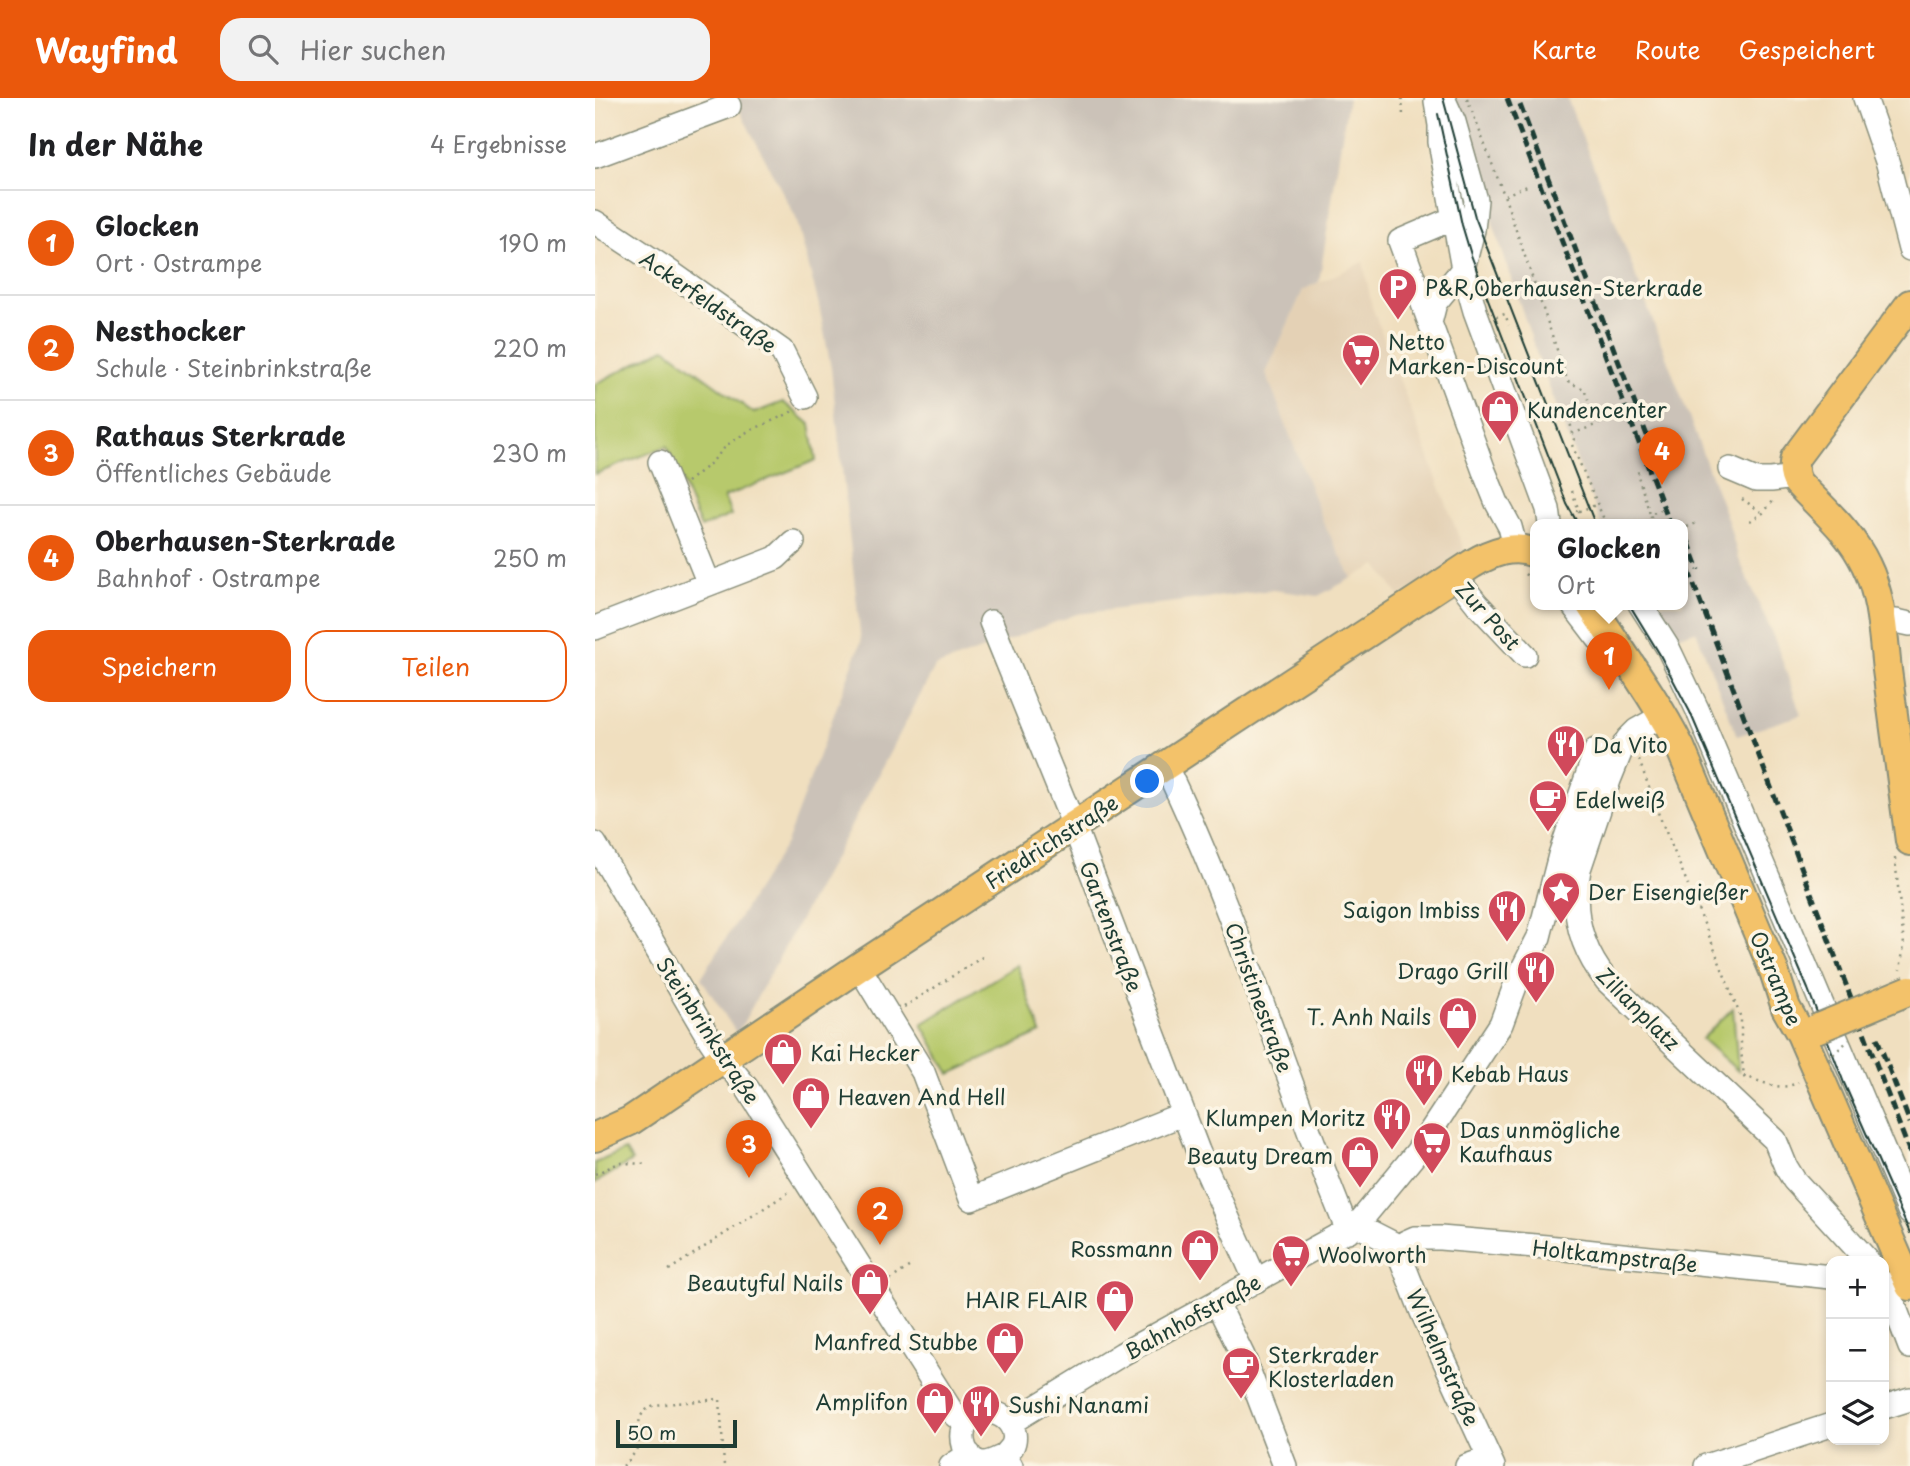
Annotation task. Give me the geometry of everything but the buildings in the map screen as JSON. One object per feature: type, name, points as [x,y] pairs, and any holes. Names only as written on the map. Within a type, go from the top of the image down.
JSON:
[{"type":"main road","points":[[1910,304],[1795,458],[1793,467],[1798,483],[1837,523],[1859,551],[1874,585],[1910,841]]},
{"type":"main road","name":"Friedrichstraße","points":[[595,1138],[630,1121],[1454,575],[1486,556],[1521,543]]},
{"type":"main road","name":"Ostrampe","points":[[1594,610],[1697,784],[1774,971],[1786,1008],[1808,1032],[1895,1278]]},
{"type":"main road","points":[[1808,1032],[1904,981]]},
{"type":"street","points":[[1435,98],[1440,142],[1463,270],[1549,519]]},
{"type":"street","points":[[1433,313],[1463,270],[1473,230],[1476,200],[1454,122],[1443,98]]},
{"type":"street","points":[[1865,98],[1888,164],[1910,249]]},
{"type":"street","points":[[595,156],[729,106]]},
{"type":"street","points":[[1454,218],[1400,241],[1433,313],[1488,482],[1521,543]]},
{"type":"street","name":"Ackerfeldstraße","points":[[595,222],[782,351],[805,397]]},
{"type":"street","points":[[1433,313],[1455,300],[1475,311]]},
{"type":"street","points":[[660,462],[709,584]]},
{"type":"street","points":[[1730,469],[1756,480],[1794,477]]},
{"type":"street","points":[[595,628],[776,558],[793,542]]},
{"type":"street","name":"Zur Post","points":[[1454,575],[1525,655]]},
{"type":"street","points":[[1576,610],[1658,718]]},
{"type":"street","points":[[1644,610],[1668,649],[1697,709],[1910,1213]]},
{"type":"street","points":[[1881,623],[1896,621],[1910,624]]},
{"type":"street","name":"Gartenstraße","points":[[991,622],[1074,826],[1198,1152],[1256,1281]]},
{"type":"street","name":"Zilianplatz","points":[[1658,718],[1632,734],[1622,748],[1609,780],[1579,869],[1575,898],[1581,934],[1603,976],[1775,1140],[1794,1180],[1863,1256]]},
{"type":"street","name":"Bahnhofstraße","points":[[1010,1423],[1122,1353],[1353,1228],[1417,1152],[1500,1024],[1518,978],[1539,937],[1560,855],[1596,750]]},
{"type":"street","name":"Christinestraße","points":[[1165,765],[1189,814],[1243,949],[1311,1136],[1353,1228]]},
{"type":"street","name":"Steinbrinkstraße","points":[[595,844],[723,1059],[747,1088],[952,1412],[965,1423]]},
{"type":"street","points":[[1542,920],[1575,898]]},
{"type":"street","points":[[859,967],[923,1072],[971,1199],[1183,1114]]},
{"type":"street","points":[[1353,1228],[1400,1247]]},
{"type":"street","name":"Holtkampstraße","points":[[1400,1247],[1415,1238],[1440,1238],[1826,1276]]},
{"type":"street","name":"Wilhelmstraße","points":[[1400,1247],[1400,1256],[1422,1312],[1491,1462]]},
{"type":"street","name":"Ostrampe","points":[[1895,1278],[1889,1292],[1910,1347]]},
{"type":"street","points":[[1217,1303],[1243,1356],[1285,1466]]},
{"type":"street","points":[[1889,1405],[1910,1399]]},
{"type":"street","points":[[986,1413],[997,1413],[1010,1423],[1014,1439],[1007,1461],[983,1463],[960,1460],[965,1423],[986,1413]]},
{"type":"street","points":[[1706,1466],[1760,1458],[1826,1426]]},
{"type":"street","points":[[1467,1466],[1491,1462]]},
{"type":"path","points":[[1402,98],[1403,115]]},
{"type":"path","points":[[1467,98],[1504,195],[1567,382],[1584,389],[1599,424]]},
{"type":"path","points":[[1504,195],[1527,186]]},
{"type":"path","points":[[672,493],[711,463],[727,445],[747,432],[790,413],[805,397]]},
{"type":"path","points":[[1592,410],[1570,419],[1574,439],[1572,445],[1604,519]]},
{"type":"path","points":[[1572,434],[1624,414]]},
{"type":"path","points":[[1639,472],[1637,473],[1652,519]]},
{"type":"path","points":[[1572,491],[1579,511],[1597,504]]},
{"type":"path","points":[[1742,499],[1763,513],[1750,521]]},
{"type":"path","points":[[1650,514],[1661,510]]},
{"type":"path","points":[[1688,527],[1699,522]]},
{"type":"path","points":[[1638,754],[1659,816],[1741,1018],[1741,1051],[1749,1114]]},
{"type":"path","points":[[889,1017],[984,956]]},
{"type":"path","points":[[1902,959],[1904,981]]},
{"type":"path","points":[[1828,1059],[1850,1040]]},
{"type":"path","points":[[1744,1076],[1778,1087],[1797,1083]]},
{"type":"path","points":[[595,1174],[619,1163],[648,1164]]},
{"type":"path","points":[[669,1270],[806,1182]]},
{"type":"path","points":[[875,1290],[913,1264]]},
{"type":"path","points":[[623,1466],[637,1448],[640,1416],[646,1409],[654,1405],[720,1399],[724,1466]]},
{"type":"shaded area","points":[[733,98],[1348,98],[1319,282],[1303,290],[1266,373],[1324,524],[1352,578],[1318,596],[1273,590],[1077,614],[935,667],[737,1034],[701,978],[786,843],[861,642],[831,368],[819,305],[796,218]]},
{"type":"shaded area","points":[[1451,98],[1567,98],[1728,521],[1738,557],[1777,645],[1801,715],[1737,736],[1696,631],[1671,637],[1654,610],[1688,610],[1688,519],[1599,519],[1537,355]]},
{"type":"shaded area","points":[[1363,262],[1372,307],[1466,556],[1399,596],[1377,565],[1352,578],[1324,524],[1266,373],[1303,290]]},
{"type":"green space","points":[[665,348],[754,413],[783,402],[810,424],[816,460],[724,497],[731,515],[701,528],[667,446],[595,474],[595,384]]},
{"type":"green space","points":[[1017,965],[1041,1033],[950,1074],[922,1024]]},
{"type":"green space","points":[[1733,1008],[1738,1071],[1702,1039]]},
{"type":"green space","points":[[625,1150],[632,1161],[595,1183],[595,1163]]},
{"type":"tram line","points":[[1443,98],[1475,217],[1593,519]]},
{"type":"tram line","points":[[1438,114],[1471,255],[1567,504],[1575,519]]},
{"type":"tram line","points":[[1633,610],[1690,712],[1808,989],[1844,1083],[1910,1233]]},
{"type":"railway","points":[[1507,98],[1668,519]]},
{"type":"railway","points":[[1520,105],[1648,438]]},
{"type":"railway","points":[[1688,540],[1699,570]]},
{"type":"railway","points":[[1688,569],[1910,1153]]},
{"type":"railway","points":[[1877,1038],[1910,1123]]},
{"type":"place","name":"P&R,Oberhausen-Sterkrade","points":[[1398,321]]},
{"type":"place","name":"Netto Marken-Discount","points":[[1361,387]]},
{"type":"place","name":"Kundencenter","points":[[1500,443]]},
{"type":"place","name":"Oberhausen-Sterkrade","points":[[1662,485]]},
{"type":"place","name":"Glocken","points":[[1609,690]]},
{"type":"place","name":"Da Vito","points":[[1566,778]]},
{"type":"place","name":"Edelweiß","points":[[1548,833]]},
{"type":"place","name":"Der Eisengießer","points":[[1561,925]]},
{"type":"place","name":"Saigon Imbiss","points":[[1507,943]]},
{"type":"place","name":"Drago Grill","points":[[1536,1004]]},
{"type":"place","name":"T. Anh Nails","points":[[1458,1050]]},
{"type":"place","name":"Kai Hecker","points":[[783,1086]]},
{"type":"place","name":"Kebab Haus","points":[[1424,1107]]},
{"type":"place","name":"Heaven And Hell","points":[[811,1130]]},
{"type":"place","name":"Klumpen Moritz","points":[[1392,1151]]},
{"type":"place","name":"Das unmögliche Kaufhaus","points":[[1432,1175]]},
{"type":"place","name":"Rathaus Sterkrade","points":[[749,1178]]},
{"type":"place","name":"Beauty Dream","points":[[1360,1189]]},
{"type":"place","name":"Nesthocker","points":[[880,1245]]},
{"type":"place","name":"Rossmann","points":[[1200,1282]]},
{"type":"place","name":"Woolworth","points":[[1291,1288]]},
{"type":"place","name":"Beautyful Nails","points":[[870,1316]]},
{"type":"place","name":"HAIR FLAIR","points":[[1115,1333]]},
{"type":"place","name":"Manfred Stubbe","points":[[1005,1375]]},
{"type":"place","name":"Sterkrader Klosterladen","points":[[1241,1400]]},
{"type":"place","name":"Amplifon","points":[[935,1435]]},
{"type":"place","name":"Sushi Nanami","points":[[981,1438]]}]
